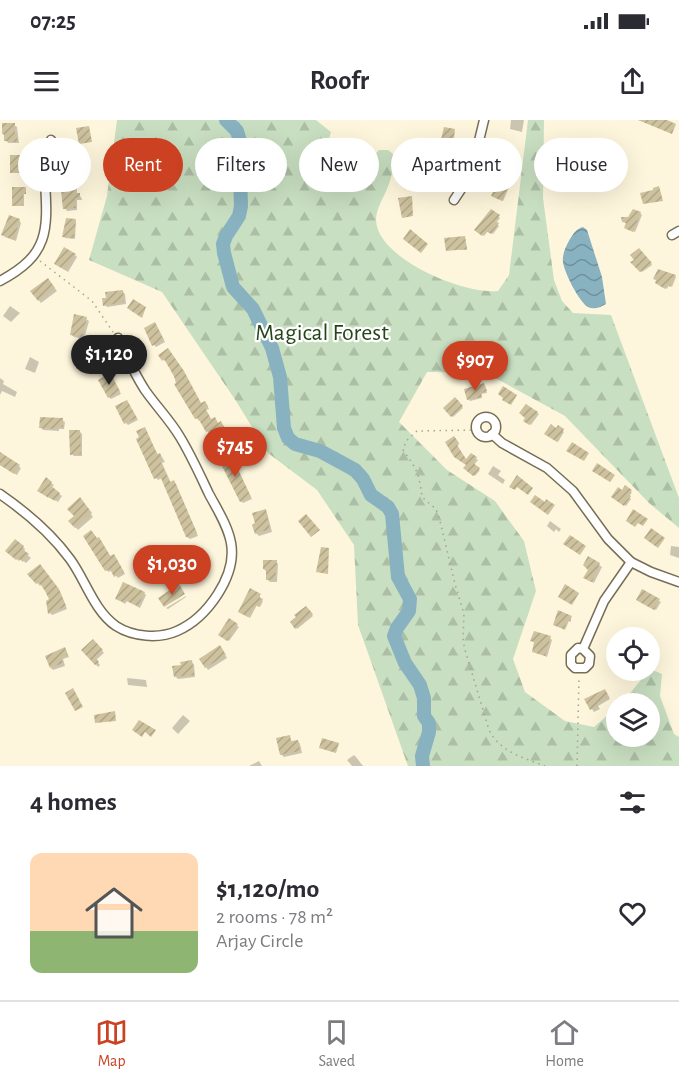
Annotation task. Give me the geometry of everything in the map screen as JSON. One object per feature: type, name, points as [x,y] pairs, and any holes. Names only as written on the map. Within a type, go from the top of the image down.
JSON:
[{"type":"street","points":[[454,200],[471,174],[484,120]]},
{"type":"street","points":[[0,281],[15,273],[33,256],[45,233],[47,221],[45,192]]},
{"type":"street","points":[[0,494],[37,523],[55,541],[81,574],[101,610],[116,626],[143,635],[155,636],[177,631],[203,613],[226,582],[231,562],[231,544],[224,524],[180,437],[144,388],[118,338]]},
{"type":"street","points":[[492,418],[496,426],[492,434],[485,436],[477,430],[479,419],[492,418]]},
{"type":"street","points":[[492,434],[502,443],[547,468],[573,491],[608,539],[632,561],[651,572],[679,582]]},
{"type":"street","points":[[583,649],[604,601],[632,561]]},
{"type":"street","points":[[578,648],[583,649],[587,651],[590,660],[585,668],[580,669],[571,664],[571,655],[578,648]]},
{"type":"path","points":[[33,256],[92,301],[118,338]]},
{"type":"path","points":[[477,430],[417,431],[403,446],[404,452],[412,460],[421,481],[422,497],[436,509],[440,521],[454,584],[464,614],[465,650],[489,730],[498,743],[507,750],[545,766]]},
{"type":"path","points":[[577,766],[580,669]]},
{"type":"green space","name":"Magical Forest","points":[[117,120],[316,120],[331,132],[329,138],[299,138],[299,192],[379,192],[379,150],[388,150],[391,152],[391,176],[376,216],[380,234],[406,261],[425,272],[465,287],[483,291],[498,291],[509,275],[519,192],[522,192],[522,169],[528,120],[544,120],[544,138],[534,138],[534,192],[543,192],[554,280],[562,301],[573,313],[611,315],[679,498],[679,528],[649,503],[565,416],[486,373],[427,372],[399,422],[447,470],[495,501],[524,541],[536,591],[513,659],[525,692],[565,721],[594,727],[606,717],[606,747],[660,747],[660,696],[674,734],[679,737],[679,766],[408,766],[358,625],[354,545],[317,490],[268,453],[236,401],[162,292],[89,260],[108,192],[183,192],[183,138],[115,138]]},
{"type":"green space","name":"Magical Forest","points":[[660,673],[662,674],[660,696],[660,693],[630,693],[640,681],[660,681]]},
{"type":"water","points":[[583,227],[587,230],[602,277],[606,304],[595,308],[588,307],[580,299],[563,262],[570,239],[577,230]]},
{"type":"building","points":[[638,120],[667,120],[676,124],[672,134]]},
{"type":"building","points":[[2,123],[15,123],[17,142],[4,141]]},
{"type":"building","points":[[89,126],[92,142],[91,138],[78,138],[76,128]]},
{"type":"building","points":[[444,127],[455,129],[453,138],[441,138]]},
{"type":"building","points":[[10,155],[18,155],[18,173],[10,173]]},
{"type":"building","points":[[659,186],[663,201],[643,204],[640,193]]},
{"type":"building","points":[[12,187],[18,187],[18,192],[26,192],[23,194],[23,205],[12,206]]},
{"type":"building","points":[[61,192],[80,193],[80,198],[75,198],[76,208],[63,209]]},
{"type":"building","points":[[493,192],[506,192],[502,201],[491,196]]},
{"type":"building","points":[[412,196],[413,216],[402,218],[398,198]]},
{"type":"building","points":[[491,209],[500,215],[495,221],[499,223],[491,234],[486,231],[482,236],[474,230]]},
{"type":"building","points":[[633,209],[641,212],[633,232],[624,228],[626,223],[622,222],[621,217],[628,217]]},
{"type":"building","points":[[9,215],[20,219],[14,240],[1,235]]},
{"type":"building","points":[[66,218],[76,219],[74,238],[62,237]]},
{"type":"building","points":[[410,229],[428,244],[421,253],[403,239]]},
{"type":"building","points":[[465,236],[467,249],[446,251],[444,238]]},
{"type":"building","points":[[64,247],[76,254],[65,270],[54,264]]},
{"type":"building","points":[[639,248],[652,263],[640,272],[630,262],[634,260],[630,255]]},
{"type":"building","points":[[658,269],[676,275],[670,287],[667,285],[665,289],[655,283],[656,280],[653,279]]},
{"type":"building","points":[[48,278],[55,288],[38,301],[30,291]]},
{"type":"building","points":[[123,290],[124,302],[103,306],[102,298],[106,298],[105,292]]},
{"type":"building","points":[[133,299],[146,307],[142,318],[127,308]]},
{"type":"building","points":[[74,314],[87,317],[82,337],[70,335]]},
{"type":"building","points":[[155,322],[164,340],[152,346],[144,328]]},
{"type":"building","points":[[91,347],[99,363],[86,369],[78,353]]},
{"type":"building","points":[[168,348],[184,371],[201,403],[205,401],[208,406],[205,408],[211,419],[215,417],[218,423],[221,421],[226,431],[214,438],[209,430],[206,432],[198,418],[195,419],[174,384],[176,383],[174,376],[164,359],[162,361],[158,355]]},
{"type":"building","points":[[110,373],[120,391],[108,398],[98,380]]},
{"type":"building","points":[[484,383],[487,391],[481,393],[482,397],[467,400],[464,389]]},
{"type":"building","points":[[503,386],[517,395],[511,405],[502,400],[503,398],[498,394]]},
{"type":"building","points":[[455,397],[463,406],[451,417],[443,408]]},
{"type":"building","points":[[127,400],[137,418],[124,424],[115,406]]},
{"type":"building","points":[[526,404],[538,412],[529,425],[523,421],[525,418],[519,413]]},
{"type":"building","points":[[40,417],[63,418],[63,427],[39,428]]},
{"type":"building","points":[[551,424],[556,428],[558,425],[564,429],[557,442],[544,434]]},
{"type":"building","points":[[145,427],[157,454],[160,453],[163,460],[160,461],[170,482],[174,480],[197,533],[188,537],[186,537],[160,476],[154,479],[136,439],[139,437],[136,431]]},
{"type":"building","points":[[69,430],[80,430],[81,454],[70,455]]},
{"type":"building","points":[[454,436],[466,459],[471,453],[477,457],[473,463],[480,468],[473,476],[463,468],[466,465],[454,457],[445,442]]},
{"type":"building","points":[[572,442],[589,453],[584,461],[566,451]]},
{"type":"building","points":[[0,452],[20,465],[14,474],[0,465]]},
{"type":"building","points":[[231,454],[251,497],[240,502],[219,460]]},
{"type":"building","points":[[597,463],[615,475],[610,482],[592,471]]},
{"type":"building","points":[[517,475],[533,488],[528,495],[517,487],[515,490],[509,487]]},
{"type":"building","points":[[46,477],[52,482],[50,485],[60,493],[55,501],[37,491]]},
{"type":"building","points":[[625,485],[632,490],[624,506],[611,497],[618,487],[622,490]]},
{"type":"building","points":[[535,495],[555,505],[548,515],[530,502]]},
{"type":"building","points":[[80,497],[92,513],[75,528],[68,521],[74,516],[67,509]]},
{"type":"building","points":[[266,509],[270,529],[255,534],[252,513]]},
{"type":"building","points":[[633,509],[648,519],[643,526],[638,523],[635,527],[626,521]]},
{"type":"building","points":[[306,514],[320,530],[311,537],[298,521]]},
{"type":"building","points":[[651,528],[665,538],[658,548],[644,538]]},
{"type":"building","points":[[91,530],[97,538],[99,537],[110,556],[114,554],[124,572],[114,577],[110,569],[105,571],[83,536]]},
{"type":"building","points":[[570,535],[586,546],[580,555],[563,544]]},
{"type":"building","points":[[15,539],[24,546],[22,549],[29,554],[23,562],[18,558],[16,560],[5,551]]},
{"type":"building","points":[[321,547],[329,548],[328,574],[316,572]]},
{"type":"building","points":[[190,550],[201,551],[199,576],[188,575]]},
{"type":"building","points":[[588,556],[600,563],[592,582],[583,578],[588,570],[583,565]]},
{"type":"building","points":[[263,560],[277,560],[275,580],[266,580]]},
{"type":"building","points":[[40,564],[59,589],[66,606],[48,614],[46,601],[49,599],[45,591],[39,582],[36,584],[27,574]]},
{"type":"building","points":[[123,582],[145,592],[138,606],[115,599]]},
{"type":"building","points":[[179,584],[185,594],[164,607],[158,598]]},
{"type":"building","points":[[565,584],[579,593],[572,605],[558,597]]},
{"type":"building","points":[[250,588],[261,594],[259,597],[263,599],[259,607],[255,605],[248,617],[238,612]]},
{"type":"building","points":[[642,589],[660,599],[654,610],[636,600]]},
{"type":"building","points":[[306,606],[313,614],[295,629],[290,622],[296,617],[294,615]]},
{"type":"building","points":[[558,610],[572,616],[564,629],[553,625]]},
{"type":"building","points":[[229,618],[238,624],[227,641],[218,635]]},
{"type":"building","points":[[534,631],[551,636],[545,656],[532,652],[534,642],[530,641]]},
{"type":"building","points":[[93,639],[103,650],[95,657],[99,662],[95,665],[81,650]]},
{"type":"building","points":[[220,645],[226,655],[205,668],[199,659]]},
{"type":"building","points":[[65,647],[68,655],[61,657],[63,663],[50,668],[45,656]]},
{"type":"building","points":[[192,660],[194,675],[174,677],[172,666]]},
{"type":"building","points":[[73,688],[83,707],[75,711],[65,693]]},
{"type":"building","points":[[605,689],[607,693],[606,698],[590,710],[584,699]]},
{"type":"building","points":[[115,711],[116,721],[95,723],[94,715]]},
{"type":"building","points":[[139,720],[156,730],[151,737],[145,732],[142,737],[132,730]]},
{"type":"building","points":[[290,735],[291,741],[298,740],[300,751],[280,755],[276,738]]},
{"type":"building","points":[[322,738],[339,743],[336,753],[319,748]]},
{"type":"waterway","points":[[226,120],[237,131],[243,152],[240,174],[241,206],[239,216],[223,244],[224,253],[233,287],[253,309],[272,348],[280,377],[284,428],[288,438],[295,444],[320,451],[355,470],[363,479],[371,495],[388,507],[392,514],[398,577],[410,599],[409,611],[394,636],[405,663],[420,685],[424,698],[424,716],[429,723],[429,732],[422,756],[423,766]]}]
